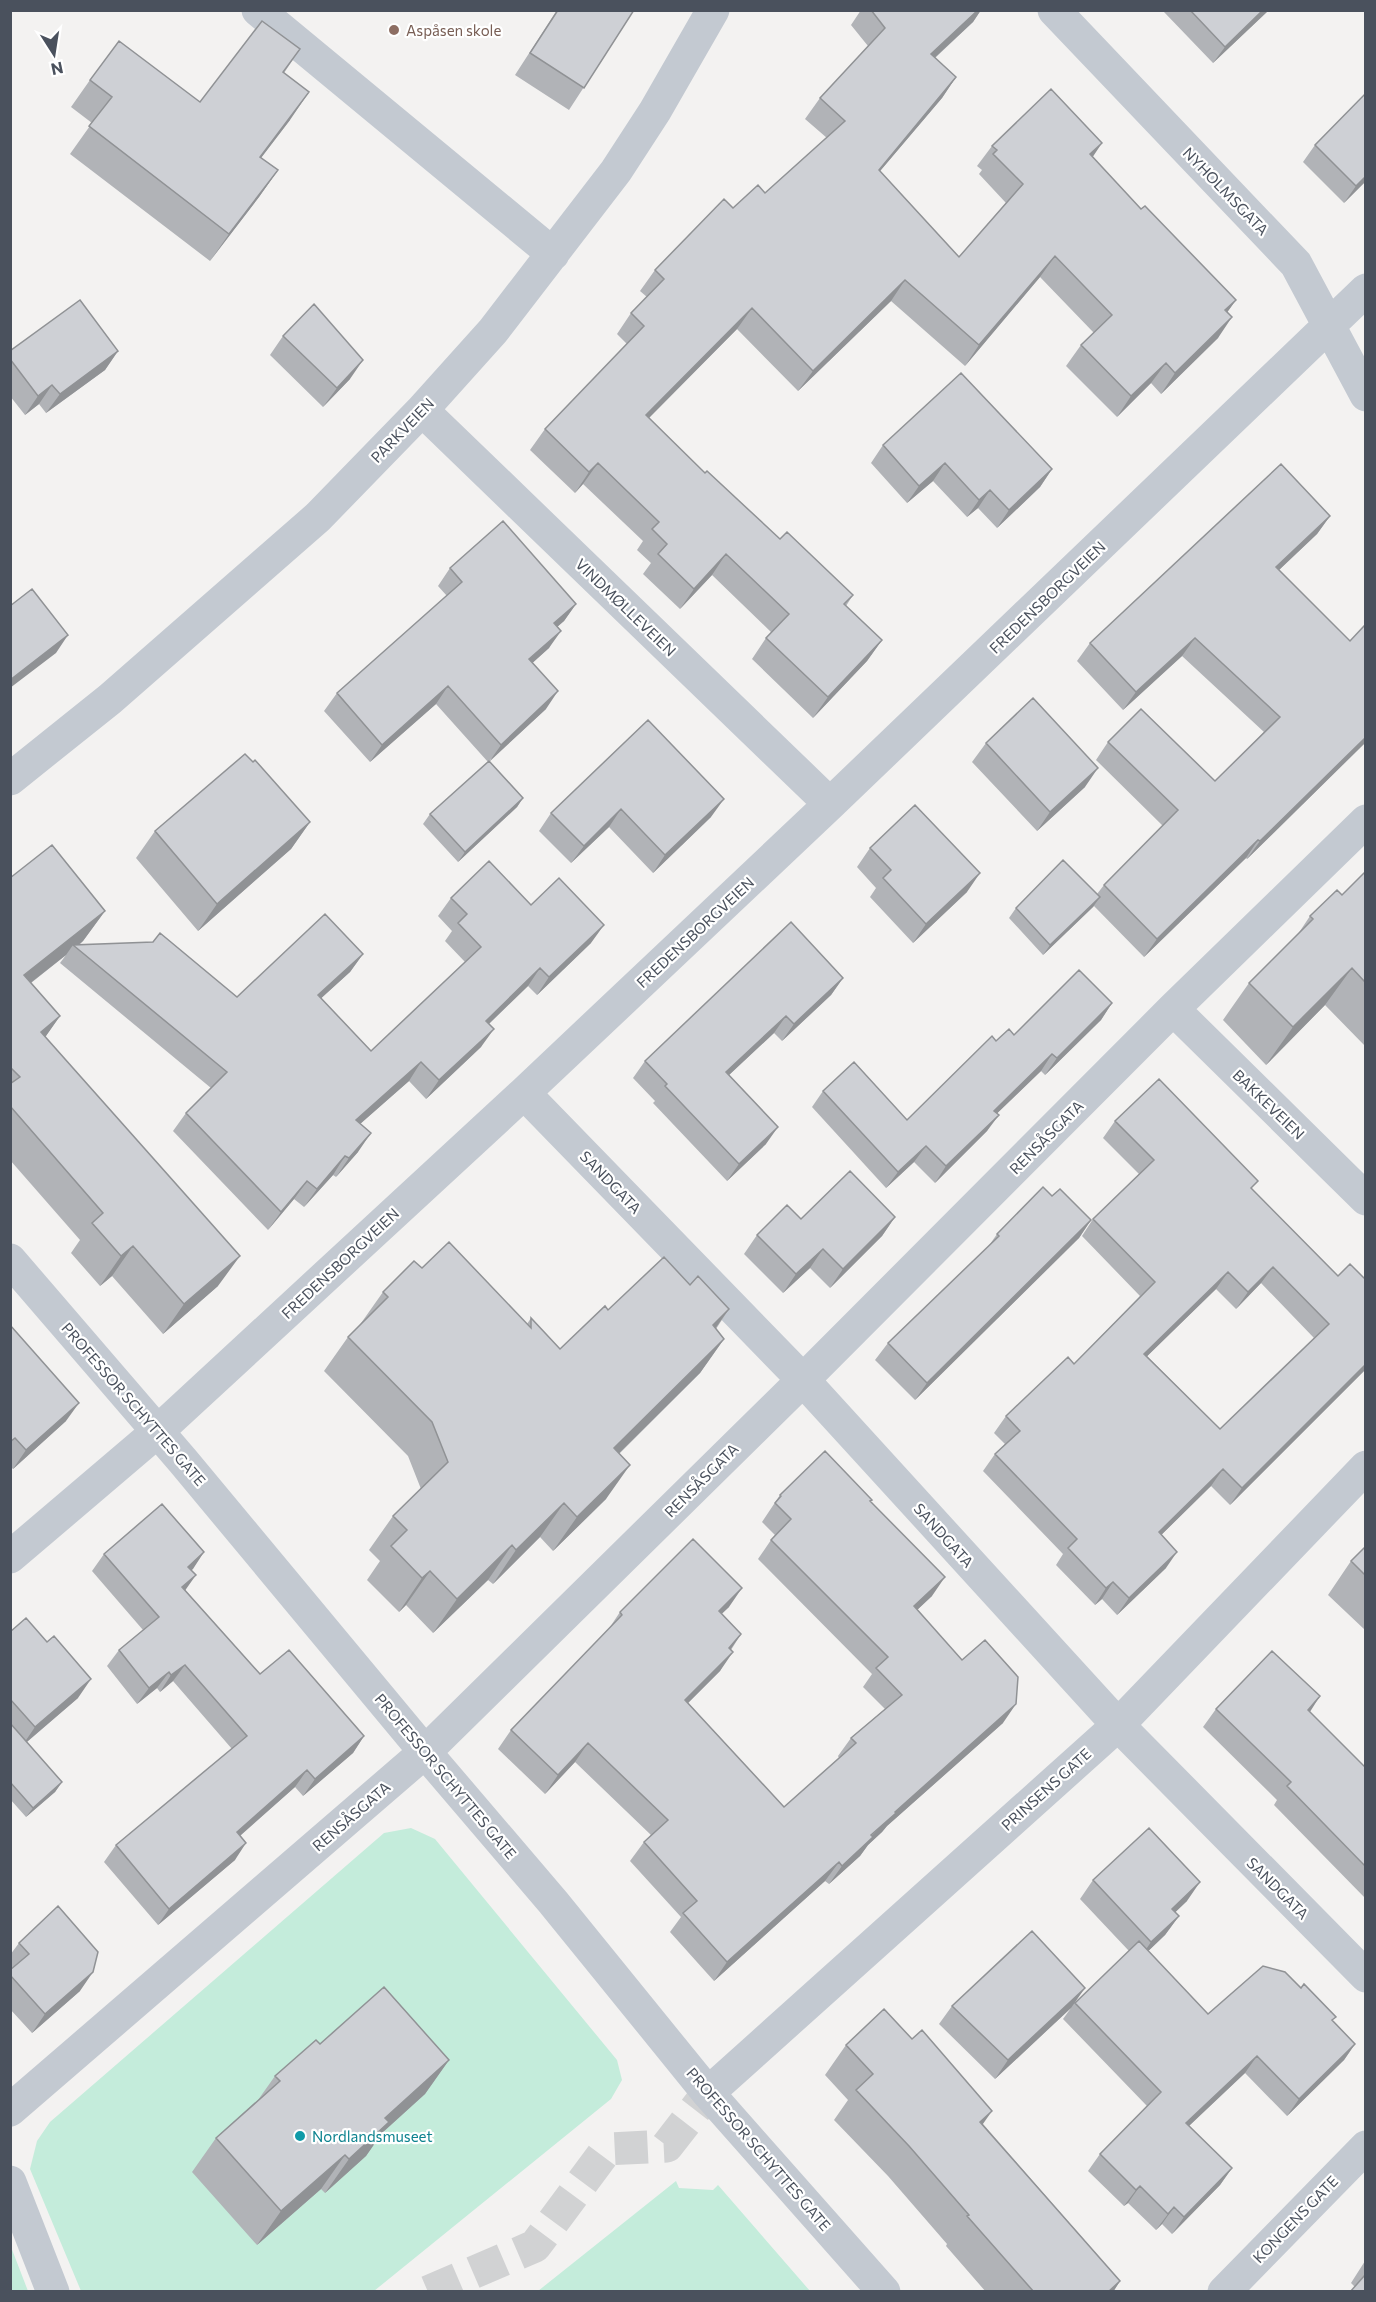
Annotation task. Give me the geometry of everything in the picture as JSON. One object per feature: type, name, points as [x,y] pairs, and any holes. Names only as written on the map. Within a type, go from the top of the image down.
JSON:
[{"type":"street","points":[[258,10],[553,254]]},
{"type":"street","name":"PARKVEIEN","points":[[10,779],[118,692],[318,517],[422,410],[493,331],[616,171],[713,10]]},
{"type":"street","name":"NYHOLMSGATA","points":[[1054,10],[1296,264],[1365,395]]},
{"type":"street","name":"FREDENSBORGVEIEN","points":[[10,1557],[158,1431],[524,1093],[1330,327],[1365,290]]},
{"type":"street","name":"VINDMØLLEVEIEN","points":[[422,410],[830,804]]},
{"type":"street","name":"RENSÅSGATA","points":[[10,2110],[425,1752],[1365,821]]},
{"type":"street","name":"BAKKEVEIEN","points":[[1173,1009],[1365,1199]]},
{"type":"street","name":"SANDGATA","points":[[524,1093],[803,1380],[1118,1725],[1365,1976]]},
{"type":"street","name":"PROFESSOR SCHYTTES GATE","points":[[10,1260],[158,1431],[553,1902],[708,2093],[884,2292]]},
{"type":"street","name":"PRINSENS GATE","points":[[708,2093],[1118,1725],[1365,1467]]},
{"type":"street","name":"KONGENS GATE","points":[[1224,2292],[1365,2147]]},
{"type":"street","points":[[10,2182],[53,2292]]},
{"type":"green space","points":[[411,1828],[435,1839],[617,2060],[622,2080],[611,2099],[374,2291],[81,2291],[30,2169],[37,2141],[50,2122],[384,1833]]},
{"type":"green space","points":[[676,2181],[679,2188],[713,2190],[718,2185],[810,2291],[538,2291]]},
{"type":"green space","points":[[11,2247],[28,2291],[11,2291]]},
{"type":"building","points":[[558,10],[634,10],[584,88],[530,53]]},
{"type":"building","points":[[871,10],[978,10],[931,54],[956,77],[879,170],[959,257],[1023,184],[993,154],[997,150],[992,146],[1051,89],[1102,143],[1090,154],[1141,209],[1145,206],[1236,300],[1225,310],[1232,317],[1175,373],[1166,363],[1131,396],[1081,345],[1112,315],[1055,256],[979,345],[905,280],[813,371],[752,308],[646,415],[705,473],[707,471],[780,539],[787,532],[853,595],[844,604],[882,640],[828,697],[766,638],[789,614],[726,554],[694,589],[658,554],[667,544],[652,529],[659,522],[598,463],[589,472],[545,429],[644,326],[631,313],[664,279],[655,270],[724,199],[733,208],[758,185],[765,193],[845,121],[820,98],[885,28]]},
{"type":"building","points":[[1190,10],[1263,10],[1225,47]]},
{"type":"building","points":[[262,21],[300,49],[283,72],[309,92],[260,157],[278,170],[229,234],[89,126],[112,97],[90,80],[119,41],[200,102]]},
{"type":"building","points":[[1365,94],[1365,177],[1356,186],[1315,145]]},
{"type":"building","points":[[80,300],[118,351],[60,394],[52,385],[38,396],[10,359],[10,351]]},
{"type":"building","points":[[314,304],[363,360],[337,388],[283,336]]},
{"type":"building","points":[[961,373],[1052,469],[1009,510],[990,490],[979,500],[945,463],[919,486],[883,445]]},
{"type":"building","points":[[1281,464],[1330,516],[1276,567],[1350,641],[1365,625],[1365,738],[1157,939],[1104,885],[1178,810],[1108,742],[1141,709],[1215,781],[1280,717],[1195,638],[1136,692],[1090,643]]},
{"type":"building","points":[[503,521],[576,604],[554,623],[561,631],[529,659],[558,691],[501,745],[448,686],[382,745],[337,693],[462,582],[450,568]]},
{"type":"building","points":[[32,589],[68,635],[10,680],[10,606]]},
{"type":"building","points":[[1033,698],[1098,768],[1050,812],[986,743]]},
{"type":"building","points":[[648,720],[724,799],[665,855],[621,809],[584,846],[551,813]]},
{"type":"building","points":[[245,754],[253,762],[255,760],[310,822],[217,904],[155,831]]},
{"type":"building","points":[[489,761],[523,798],[465,852],[430,814]]},
{"type":"building","points":[[915,805],[980,873],[926,924],[883,878],[891,870],[870,848]]},
{"type":"building","points":[[52,845],[105,911],[24,975],[60,1016],[41,1032],[240,1256],[184,1304],[133,1246],[121,1256],[92,1223],[103,1213],[10,1106],[10,1084],[20,1077],[10,1067],[10,878]]},
{"type":"building","points":[[1063,860],[1100,897],[1050,945],[1016,908]]},
{"type":"building","points":[[489,861],[531,905],[559,878],[604,925],[549,977],[540,968],[486,1021],[494,1029],[439,1080],[421,1062],[356,1120],[371,1133],[349,1158],[345,1156],[317,1189],[307,1181],[281,1212],[186,1113],[227,1072],[73,945],[153,942],[160,933],[237,997],[325,914],[363,954],[318,995],[371,1051],[481,947],[458,923],[467,914],[451,898]]},
{"type":"building","points":[[1365,872],[1365,982],[1352,968],[1293,1027],[1249,983],[1313,919],[1310,916],[1337,890],[1342,895]]},
{"type":"building","points":[[791,922],[843,978],[794,1024],[786,1016],[726,1072],[778,1127],[739,1164],[665,1086],[667,1084],[645,1061]]},
{"type":"building","points":[[1079,970],[1112,1003],[1057,1058],[1052,1054],[994,1111],[999,1115],[946,1166],[926,1146],[898,1172],[823,1091],[854,1062],[907,1120],[992,1036],[996,1041],[1009,1029],[1014,1035]]},
{"type":"building","points":[[1159,1079],[1258,1181],[1251,1188],[1338,1276],[1350,1264],[1365,1279],[1365,1365],[1242,1488],[1223,1469],[1159,1532],[1177,1552],[1129,1598],[1113,1582],[1106,1588],[1068,1548],[1077,1539],[995,1454],[1020,1431],[1006,1416],[1068,1357],[1074,1364],[1155,1282],[1093,1219],[1154,1160],[1115,1121]],"holes":[[[1273,1267],[1329,1324],[1220,1429],[1144,1354],[1228,1272],[1248,1292]]]},
{"type":"building","points":[[850,1171],[895,1217],[843,1269],[823,1249],[796,1274],[757,1235],[787,1205],[801,1219]]},
{"type":"building","points":[[1043,1187],[1052,1196],[1060,1189],[1091,1220],[927,1383],[888,1343],[999,1236],[997,1234]]},
{"type":"building","points":[[449,1242],[531,1328],[531,1318],[560,1349],[605,1306],[608,1310],[664,1257],[690,1285],[698,1276],[729,1309],[713,1325],[724,1339],[614,1448],[630,1465],[577,1517],[564,1503],[516,1550],[512,1545],[457,1599],[430,1571],[422,1578],[391,1546],[407,1530],[393,1516],[448,1462],[432,1422],[348,1337],[388,1297],[383,1292],[414,1261],[422,1268]]},
{"type":"building","points":[[10,1325],[79,1403],[26,1450],[15,1438],[10,1442]]},
{"type":"building","points":[[825,1451],[872,1500],[870,1501],[945,1577],[914,1606],[962,1660],[985,1640],[1018,1677],[1016,1704],[895,1812],[871,1835],[873,1837],[842,1866],[839,1862],[727,1962],[683,1913],[697,1901],[644,1842],[668,1820],[588,1743],[558,1775],[511,1730],[622,1615],[620,1612],[693,1539],[742,1588],[719,1611],[741,1634],[729,1648],[733,1652],[685,1700],[784,1807],[856,1743],[851,1738],[902,1695],[876,1668],[888,1657],[771,1540],[791,1519],[775,1503],[780,1495]]},
{"type":"building","points":[[162,1504],[204,1552],[188,1567],[196,1575],[182,1587],[260,1674],[289,1650],[364,1736],[315,1779],[307,1770],[237,1832],[246,1843],[169,1909],[116,1845],[247,1736],[185,1665],[171,1675],[169,1672],[149,1688],[119,1650],[159,1617],[104,1554]]},
{"type":"building","points":[[1365,1547],[1365,1575],[1351,1561]]},
{"type":"building","points":[[26,1618],[47,1642],[54,1636],[91,1679],[35,1727],[10,1699],[10,1632]]},
{"type":"building","points":[[1272,1651],[1320,1696],[1308,1710],[1365,1767],[1365,1866],[1287,1786],[1291,1782],[1216,1709]]},
{"type":"building","points":[[10,1723],[62,1782],[33,1808],[10,1782]]},
{"type":"building","points":[[1149,1828],[1200,1882],[1172,1909],[1179,1916],[1151,1942],[1093,1880]]},
{"type":"building","points":[[58,1906],[98,1952],[93,1972],[45,2014],[10,1975],[10,1970],[29,1954],[19,1943]]},
{"type":"building","points":[[1032,1931],[1085,1988],[1008,2060],[952,2006]]},
{"type":"building","points":[[1139,1941],[1208,2014],[1263,1966],[1285,1972],[1301,1988],[1304,1984],[1336,2017],[1332,2020],[1355,2044],[1299,2099],[1257,2056],[1186,2123],[1232,2168],[1184,2217],[1174,2207],[1168,2214],[1140,2186],[1136,2190],[1100,2154],[1161,2092],[1075,2003]]},
{"type":"building","name":"Nordlandsmuseet","points":[[384,1987],[449,2060],[385,2118],[389,2122],[349,2159],[345,2155],[281,2211],[216,2138],[280,2081],[275,2076],[316,2040],[320,2044]]},
{"type":"building","points":[[884,2009],[912,2039],[922,2030],[992,2111],[980,2122],[1120,2281],[1108,2292],[1034,2292],[909,2146],[856,2090],[873,2074],[846,2045]]},
{"type":"building","points":[[1365,2275],[1365,2292],[1350,2292]]},
{"type":"tunnel","points":[[428,2292],[535,2246],[607,2149],[667,2146],[708,2093]]},
{"type":"place","name":"Aspåsen skole","points":[[394,30]]},
{"type":"place","name":"Nordlandsmuseet","points":[[300,2136]]}]
